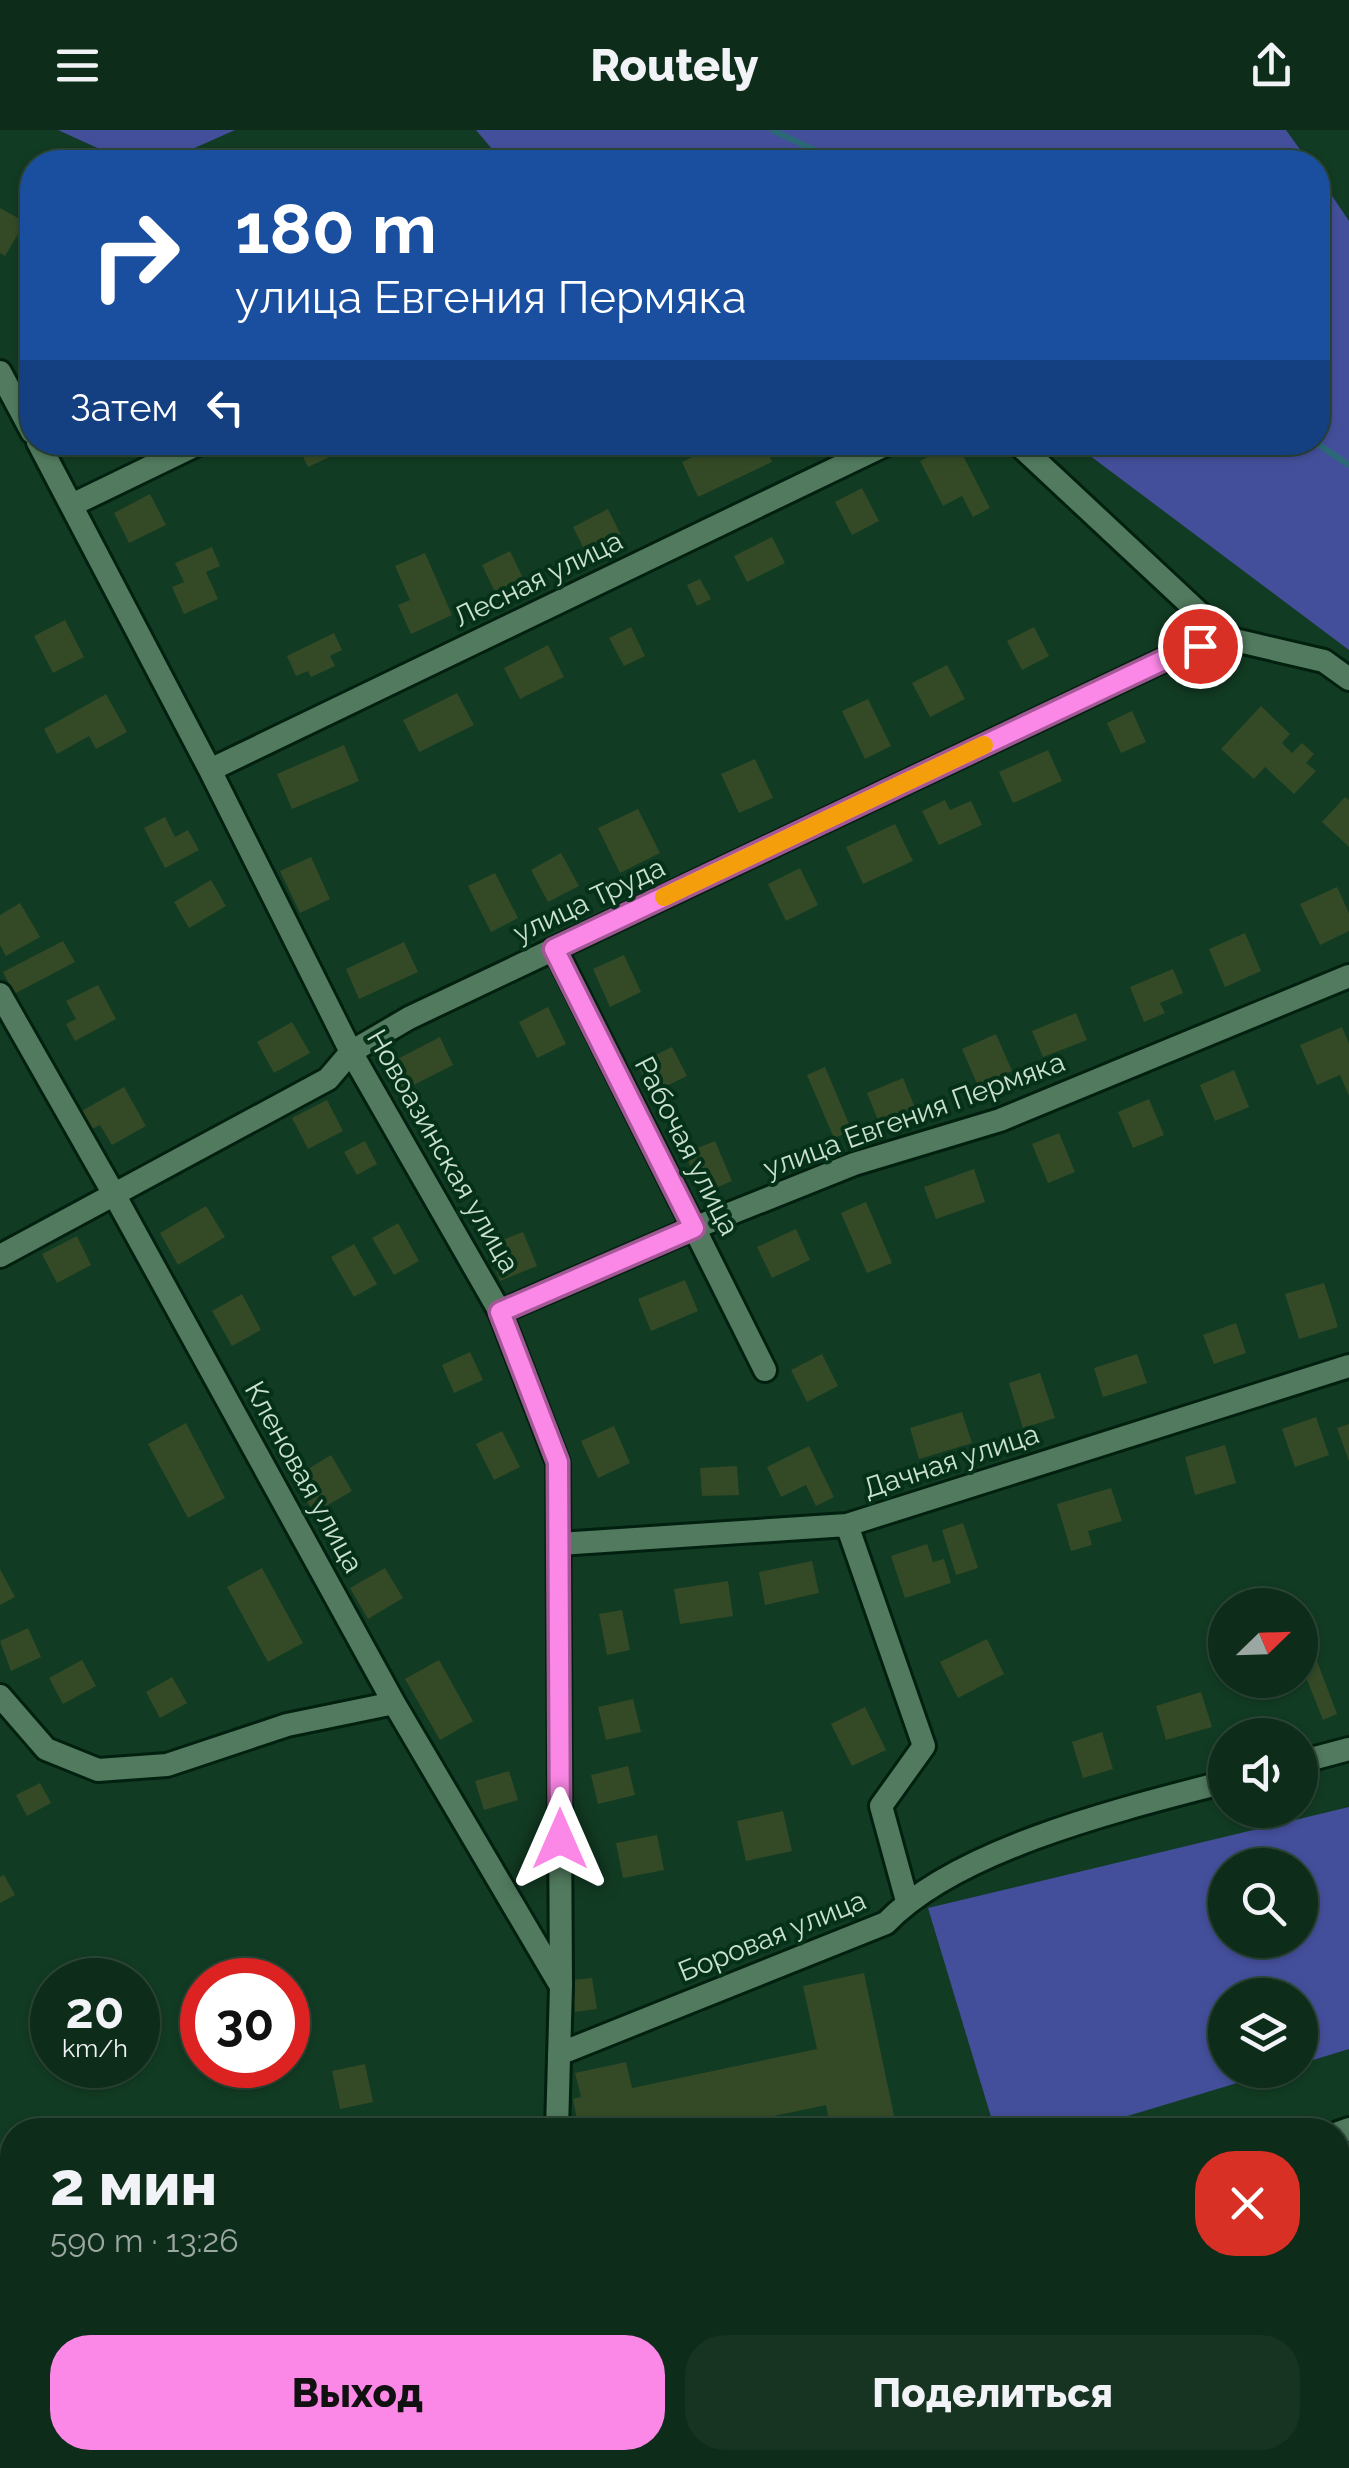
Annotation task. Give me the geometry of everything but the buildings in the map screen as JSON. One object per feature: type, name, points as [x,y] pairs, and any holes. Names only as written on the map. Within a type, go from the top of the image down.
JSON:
[{"type":"street","points":[[0,372],[20,410]]},
{"type":"street","name":"Новоазинская улица","points":[[45,455],[210,770],[350,1052],[500,1312],[558,1462],[557,2118]]},
{"type":"street","points":[[72,505],[175,455]]},
{"type":"street","name":"Лесная улица","points":[[210,770],[864,455]]},
{"type":"street","points":[[1030,455],[1226,638],[1324,662],[1349,679]]},
{"type":"street","name":"улица Труда","points":[[0,1256],[328,1079],[350,1052],[409,1018],[1174,655],[1226,638]]},
{"type":"street","name":"Рабочая улица","points":[[554,949],[765,1370]]},
{"type":"street","name":"улица Евгения Пермяка","points":[[500,1312],[854,1164],[1000,1120],[1349,976]]},
{"type":"street","name":"Кленовая улица","points":[[0,994],[394,1703],[560,1986]]},
{"type":"street","name":"Дачная улица","points":[[559,1544],[847,1525],[1349,1366]]},
{"type":"street","points":[[847,1525],[924,1746],[882,1806],[907,1901]]},
{"type":"street","points":[[0,1696],[46,1749],[98,1770],[166,1765],[287,1725],[394,1703]]},
{"type":"street","points":[[1318,1757],[1349,1748]]},
{"type":"street","name":"Боровая улица","points":[[559,2054],[886,1923],[907,1901],[980,1861],[1102,1814],[1208,1786]]},
{"type":"shaded area","points":[[58,130],[235,130],[190,150],[102,150]]},
{"type":"shaded area","points":[[476,130],[1286,130],[1300,150],[493,150]]},
{"type":"shaded area","points":[[1330,193],[1349,221],[1349,650],[1089,455],[1330,455]]},
{"type":"shaded area","points":[[1349,1807],[1349,2049],[1318,2058],[1318,1978],[1208,1978],[1208,2088],[1220,2088],[1121,2118],[991,2118],[928,1908],[1261,1828],[1318,1828],[1318,1814]]},
{"type":"waterway","points":[[772,130],[814,150]]},
{"type":"waterway","points":[[1330,452],[1349,465]]},
{"type":"slow traffic","points":[[664,897],[984,745]]},
{"type":"route","points":[[560,1839],[558,1462],[500,1312],[694,1228],[554,949],[1200,646]]}]
